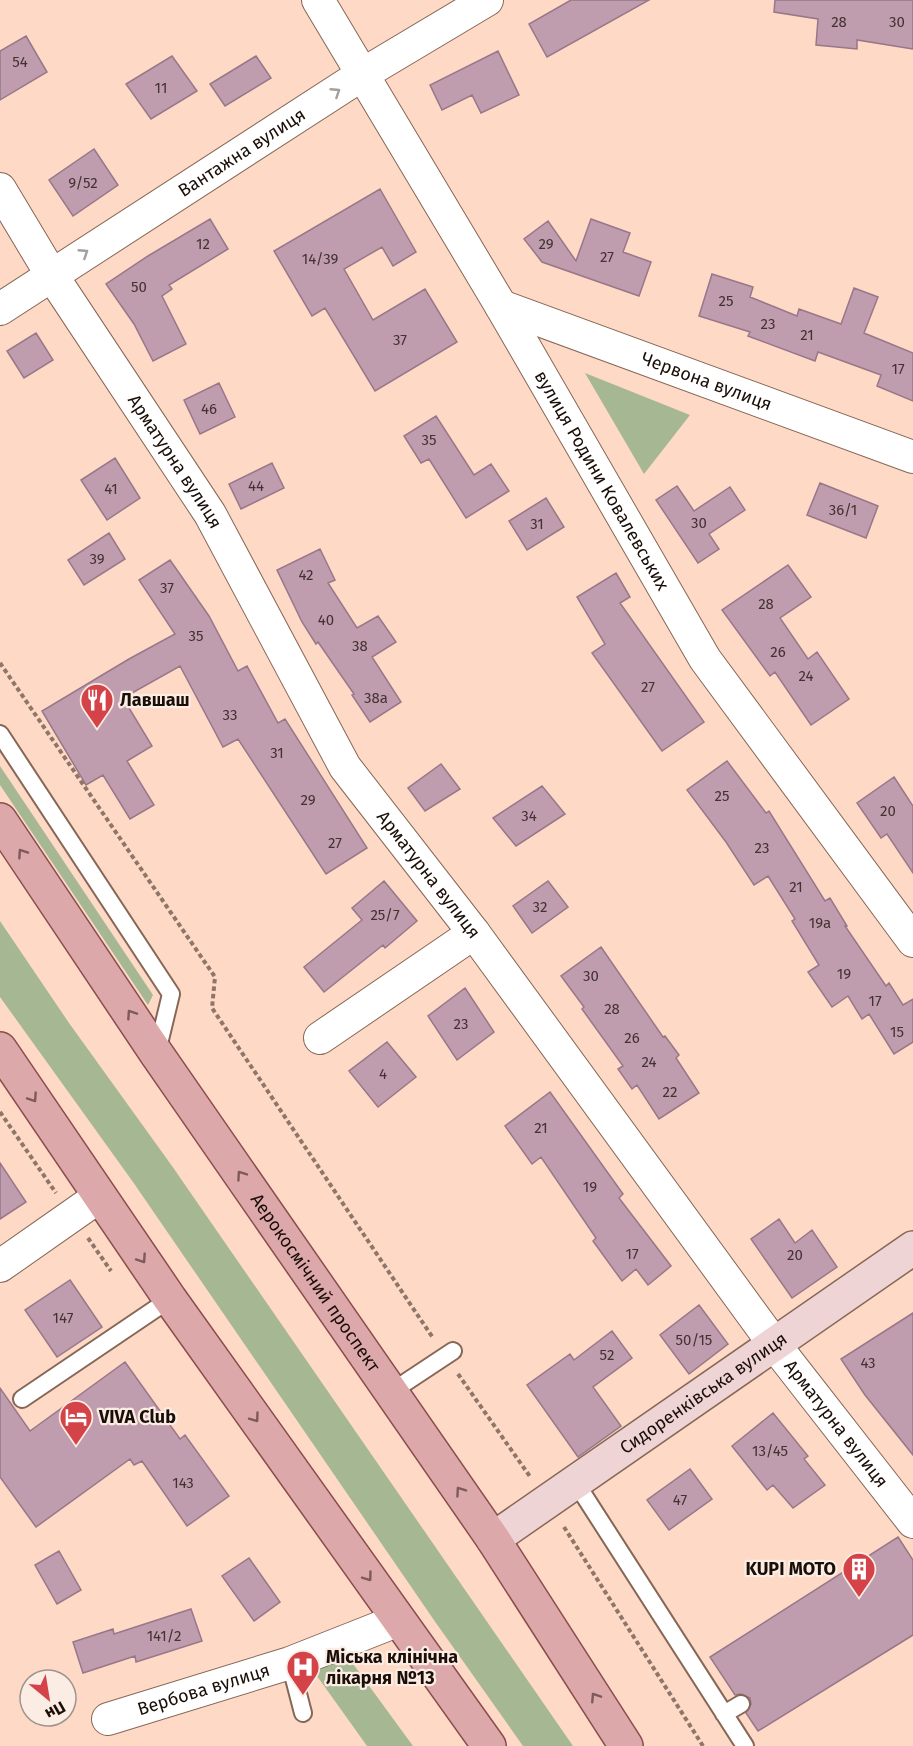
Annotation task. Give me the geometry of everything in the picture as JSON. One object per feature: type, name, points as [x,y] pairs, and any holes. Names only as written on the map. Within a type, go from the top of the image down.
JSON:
[{"type":"main road","name":"Аерокосмічний проспект","points":[[0,820],[156,1053],[494,1539],[626,1746]]},
{"type":"main road","points":[[0,1049],[170,1299],[489,1746]]},
{"type":"main road","name":"Сидоренківська вулиця","points":[[494,1539],[913,1248]]},
{"type":"street","name":"вулиця Родини Ковалевських","points":[[318,0],[501,306],[705,659],[913,941]]},
{"type":"street","name":"Вантажна вулиця","points":[[0,309],[363,74],[487,0]]},
{"type":"street","name":"Арматурна вулиця","points":[[0,189],[51,274],[210,514],[345,767],[474,933],[774,1344],[913,1522]]},
{"type":"street","name":"Червона вулиця","points":[[501,306],[913,457]]},
{"type":"street","points":[[320,1038],[474,933]]},
{"type":"street","points":[[0,1266],[100,1196]]},
{"type":"street","name":"Вербова вулиця","points":[[108,1719],[290,1663],[399,1620]]},
{"type":"lane","points":[[0,734],[171,994],[156,1053]]},
{"type":"lane","points":[[22,1399],[170,1299]]},
{"type":"lane","points":[[391,1392],[449,1354]]},
{"type":"lane","points":[[576,1483],[745,1746]]},
{"type":"lane","points":[[290,1663],[303,1713]]},
{"type":"lane","points":[[724,1714],[741,1704]]},
{"type":"path","points":[[0,663],[215,977],[212,1008],[548,1502],[703,1746]]},
{"type":"green space","points":[[585,373],[690,415],[644,474]]},
{"type":"green space","points":[[0,766],[153,995],[148,1005],[0,785]]},
{"type":"green space","points":[[0,921],[573,1746],[523,1746],[133,1182],[0,997]]},
{"type":"green space","points":[[348,1657],[413,1746],[367,1746],[312,1669]]},
{"type":"building","points":[[571,0],[649,0],[547,57],[529,24]]},
{"type":"building","points":[[775,0],[913,0],[913,49],[857,40],[857,49],[816,45],[818,19],[774,12]]},
{"type":"building","points":[[26,36],[47,72],[0,100],[0,51]]},
{"type":"building","points":[[498,51],[519,95],[481,113],[472,95],[442,110],[430,85]]},
{"type":"building","points":[[172,56],[197,91],[151,119],[126,84]]},
{"type":"building","points":[[256,56],[271,78],[225,106],[210,84]]},
{"type":"building","points":[[94,149],[118,185],[73,216],[49,180]]},
{"type":"building","points":[[380,189],[416,252],[393,266],[382,247],[344,269],[373,320],[425,289],[457,342],[375,391],[325,308],[312,316],[274,251]]},
{"type":"building","points":[[210,219],[228,249],[169,285],[172,289],[162,296],[186,344],[153,361],[134,324],[106,284]]},
{"type":"building","points":[[591,219],[630,233],[623,252],[651,262],[639,296],[542,262],[524,239],[548,221],[576,261]]},
{"type":"building","points":[[712,274],[753,287],[750,297],[797,316],[799,309],[841,324],[854,288],[878,297],[864,333],[913,353],[913,401],[877,386],[881,375],[818,352],[815,361],[748,336],[750,332],[699,316]]},
{"type":"building","points":[[36,333],[53,360],[24,378],[7,351]]},
{"type":"building","points":[[219,383],[235,417],[200,434],[184,400]]},
{"type":"building","points":[[436,416],[474,475],[491,464],[509,491],[466,518],[429,459],[421,463],[404,436]]},
{"type":"building","points":[[115,458],[140,498],[107,520],[81,480]]},
{"type":"building","points":[[272,463],[284,488],[241,509],[229,484]]},
{"type":"building","points":[[820,483],[878,506],[866,538],[807,515]]},
{"type":"building","points":[[677,486],[694,511],[730,487],[745,510],[709,534],[719,549],[698,563],[656,500]]},
{"type":"building","points":[[546,498],[564,527],[527,550],[509,521]]},
{"type":"building","points":[[109,533],[125,559],[84,585],[68,560]]},
{"type":"building","points":[[320,549],[335,580],[328,583],[357,628],[378,616],[396,642],[372,657],[401,702],[370,722],[352,695],[354,694],[302,622],[277,570]]},
{"type":"building","points":[[170,560],[209,616],[238,671],[247,666],[278,723],[285,719],[367,848],[326,874],[238,739],[223,747],[180,666],[123,698],[152,746],[127,761],[154,805],[130,819],[103,775],[86,785],[42,711],[175,634],[139,580]]},
{"type":"building","points":[[788,565],[811,597],[780,618],[808,659],[817,652],[849,699],[811,725],[775,672],[770,676],[722,610]]},
{"type":"building","points":[[616,573],[630,597],[620,603],[704,722],[662,751],[592,653],[605,644],[577,597]]},
{"type":"building","points":[[727,761],[766,813],[769,811],[825,901],[830,898],[847,926],[845,926],[886,986],[889,983],[903,1005],[913,999],[913,1042],[894,1054],[869,1014],[862,1019],[848,996],[832,1007],[808,972],[819,965],[792,921],[795,919],[768,876],[754,885],[726,842],[687,790]]},
{"type":"building","points":[[441,764],[460,789],[425,811],[408,788]]},
{"type":"building","points":[[894,777],[913,806],[913,873],[887,834],[881,838],[857,803]]},
{"type":"building","points":[[542,786],[565,814],[516,846],[493,818]]},
{"type":"building","points":[[384,881],[417,921],[385,948],[383,945],[324,992],[304,967],[362,920],[352,908]]},
{"type":"building","points":[[548,881],[568,907],[532,933],[513,906]]},
{"type":"building","points":[[601,947],[663,1037],[665,1036],[679,1055],[676,1058],[699,1093],[659,1119],[637,1085],[632,1089],[618,1069],[623,1066],[561,976]]},
{"type":"building","points":[[465,988],[494,1032],[457,1060],[428,1016]]},
{"type":"building","points":[[387,1042],[416,1077],[378,1107],[349,1071]]},
{"type":"building","points":[[550,1092],[623,1194],[619,1198],[671,1266],[648,1285],[636,1269],[622,1281],[593,1241],[596,1238],[541,1157],[532,1164],[505,1126]]},
{"type":"building","points":[[0,1163],[26,1202],[0,1219]]},
{"type":"building","points":[[779,1219],[795,1243],[812,1230],[837,1267],[792,1298],[751,1239]]},
{"type":"building","points":[[70,1280],[102,1327],[57,1357],[25,1310]]},
{"type":"building","points":[[699,1305],[728,1344],[689,1374],[660,1335]]},
{"type":"building","points":[[913,1313],[913,1455],[865,1395],[841,1359]]},
{"type":"building","points":[[612,1331],[632,1358],[593,1387],[621,1426],[578,1457],[527,1385],[570,1354],[574,1360]]},
{"type":"building","name":"VIVA Club","points":[[125,1362],[180,1439],[185,1435],[229,1496],[187,1526],[142,1461],[134,1465],[130,1459],[36,1527],[0,1477],[0,1388],[30,1431]]},
{"type":"building","points":[[773,1413],[808,1456],[804,1459],[825,1485],[793,1508],[773,1485],[767,1490],[732,1446]]},
{"type":"building","points":[[690,1469],[712,1499],[669,1530],[647,1500]]},
{"type":"building","name":"KUPI MOTO","points":[[898,1537],[913,1560],[913,1635],[758,1731],[746,1713],[751,1704],[750,1698],[741,1694],[735,1695],[710,1657]]},
{"type":"building","points":[[59,1551],[81,1590],[57,1604],[35,1565]]},
{"type":"building","points":[[249,1558],[280,1602],[254,1621],[222,1576]]},
{"type":"building","points":[[191,1609],[202,1641],[136,1662],[135,1656],[83,1673],[73,1642],[113,1629],[114,1634]]},
{"type":"place","name":"Лавшаш","points":[[97,729]]},
{"type":"place","name":"VIVA Club","points":[[76,1446]]},
{"type":"place","name":"KUPI MOTO","points":[[859,1598]]},
{"type":"place","name":"Міська клінічна лікарня №13","points":[[303,1696]]}]
